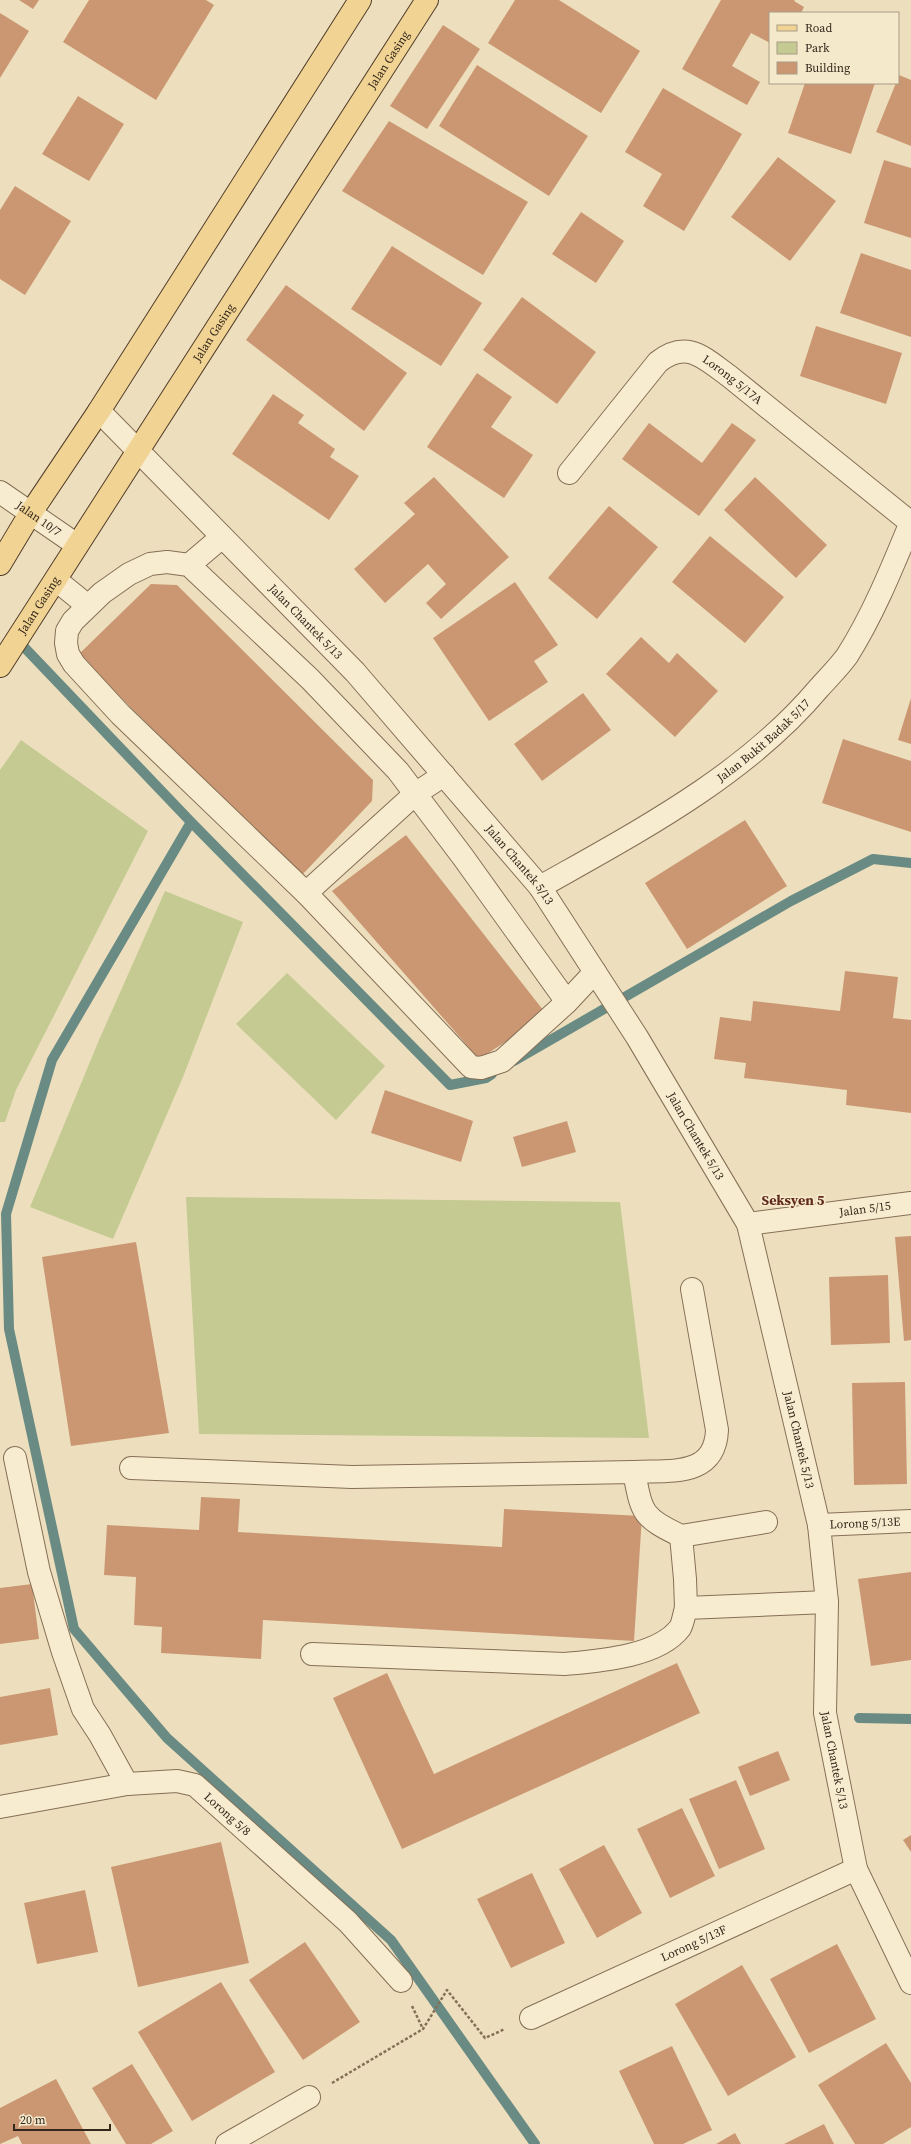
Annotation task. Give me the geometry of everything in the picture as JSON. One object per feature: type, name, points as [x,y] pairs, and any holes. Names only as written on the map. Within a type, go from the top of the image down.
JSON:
[{"type":"main road","points":[[0,564],[30,514],[99,411],[360,0]]},
{"type":"main road","name":"Jalan Gasing","points":[[0,666],[139,452],[427,0]]},
{"type":"street","name":"Lorong 5/17A","points":[[569,473],[658,362],[668,354],[680,351],[693,352],[729,376],[911,523]]},
{"type":"street","name":"Jalan Chantek 5/13","points":[[99,411],[355,672],[540,887],[637,1037],[748,1224],[819,1525],[827,1602],[825,1713],[856,1869],[911,1983]]},
{"type":"street","name":"Jalan 10/7","points":[[0,492],[77,546]]},
{"type":"street","name":"Jalan Bukit Badak 5/17","points":[[540,887],[658,820],[753,753],[800,711],[846,657],[878,598],[911,523]]},
{"type":"street","points":[[189,565],[222,537]]},
{"type":"street","points":[[567,1002],[398,771],[310,679],[189,565],[167,562],[150,564],[128,574],[88,606],[73,621],[67,631],[66,642],[68,654],[74,664],[120,714],[306,893],[471,1066],[481,1068],[502,1061],[567,1002],[595,972]]},
{"type":"street","points":[[56,580],[88,606]]},
{"type":"street","points":[[306,893],[415,794],[444,775]]},
{"type":"street","name":"Jalan 5/15","points":[[748,1224],[911,1203]]},
{"type":"street","points":[[131,1468],[352,1477],[634,1472],[685,1469],[699,1466],[710,1457],[716,1444],[717,1430],[692,1289]]},
{"type":"street","points":[[15,1458],[39,1572],[63,1652],[83,1709],[100,1735],[127,1784]]},
{"type":"street","points":[[634,1472],[640,1502],[646,1515],[658,1525],[681,1536],[766,1522]]},
{"type":"street","name":"Lorong 5/13E","points":[[819,1525],[911,1520]]},
{"type":"street","points":[[312,1654],[565,1664],[598,1661],[658,1645],[671,1638],[681,1627],[686,1608],[681,1536]]},
{"type":"street","points":[[686,1608],[827,1602]]},
{"type":"street","name":"Lorong 5/8","points":[[0,1807],[127,1784],[186,1782],[202,1790],[348,1922],[401,1981]]},
{"type":"street","name":"Lorong 5/13F","points":[[531,2018],[856,1869]]},
{"type":"street","points":[[227,2144],[309,2097]]},
{"type":"path","points":[[309,2097],[423,2029],[447,1990],[485,2038]]},
{"type":"green space","points":[[21,740],[148,831],[16,1090],[5,1122],[0,1122],[0,770]]},
{"type":"green space","points":[[165,891],[243,922],[183,1077],[113,1239],[30,1207],[99,1040]]},
{"type":"green space","points":[[287,973],[385,1066],[336,1120],[236,1024]]},
{"type":"green space","points":[[186,1197],[620,1202],[649,1438],[199,1434]]},
{"type":"building","points":[[19,0],[39,0],[33,9]]},
{"type":"building","points":[[89,0],[206,0],[214,5],[156,100],[63,42]]},
{"type":"building","points":[[515,0],[559,0],[640,51],[601,113],[488,43]]},
{"type":"building","points":[[721,0],[795,0],[794,1],[804,7],[802,12],[769,12],[769,42],[751,33],[732,66],[760,82],[747,105],[682,69]]},
{"type":"building","points":[[0,13],[29,31],[0,78]]},
{"type":"building","points":[[443,25],[480,49],[427,129],[390,106]]},
{"type":"building","points":[[477,65],[588,136],[549,196],[439,126]]},
{"type":"building","points":[[899,75],[911,80],[911,146],[876,132],[896,84],[899,84]]},
{"type":"building","points":[[805,84],[875,84],[851,154],[788,133]]},
{"type":"building","points":[[663,88],[742,134],[684,231],[643,206],[662,174],[625,152]]},
{"type":"building","points":[[78,96],[124,124],[89,181],[42,154]]},
{"type":"building","points":[[389,121],[528,202],[483,275],[342,191]]},
{"type":"building","points":[[778,157],[836,201],[790,261],[731,217]]},
{"type":"building","points":[[884,160],[911,168],[911,238],[864,223]]},
{"type":"building","points":[[15,186],[71,221],[25,295],[0,279],[0,210]]},
{"type":"building","points":[[581,212],[624,241],[596,283],[552,254]]},
{"type":"building","points":[[392,246],[482,303],[441,366],[351,309]]},
{"type":"building","points":[[861,253],[911,270],[911,337],[840,313]]},
{"type":"building","points":[[286,285],[407,373],[364,431],[246,340]]},
{"type":"building","points":[[522,297],[596,352],[557,404],[483,350]]},
{"type":"building","points":[[816,326],[902,353],[886,404],[800,376]]},
{"type":"building","points":[[477,373],[512,397],[491,427],[533,455],[504,498],[427,447]]},
{"type":"building","points":[[273,394],[304,415],[298,423],[335,449],[330,457],[359,476],[329,520],[232,454]]},
{"type":"building","points":[[649,423],[702,463],[732,423],[756,440],[699,516],[622,459]]},
{"type":"building","points":[[434,477],[509,557],[441,619],[426,603],[446,584],[428,564],[385,603],[354,569],[415,514],[404,503]]},
{"type":"building","points":[[755,477],[827,545],[796,578],[724,510]]},
{"type":"building","points":[[609,506],[658,547],[597,619],[548,578]]},
{"type":"building","points":[[710,536],[784,597],[745,643],[672,582]]},
{"type":"building","points":[[515,582],[558,645],[534,661],[548,682],[489,721],[433,638]]},
{"type":"building","points":[[151,584],[177,585],[373,780],[372,801],[303,874],[262,838],[78,655]]},
{"type":"building","points":[[641,637],[669,663],[677,653],[718,691],[675,737],[606,674]]},
{"type":"building","points":[[583,693],[611,730],[542,781],[514,744]]},
{"type":"building","points":[[911,698],[911,744],[898,740]]},
{"type":"building","points":[[843,739],[911,761],[911,832],[822,803]]},
{"type":"building","points":[[745,820],[787,886],[687,949],[645,883]]},
{"type":"building","points":[[406,835],[547,1015],[479,1059],[332,891]]},
{"type":"building","points":[[845,971],[898,977],[893,1018],[911,1020],[911,1113],[846,1105],[847,1090],[744,1078],[746,1063],[714,1059],[720,1017],[751,1021],[753,1001],[840,1011]]},
{"type":"building","points":[[385,1090],[473,1121],[461,1162],[371,1133]]},
{"type":"building","points":[[567,1121],[576,1152],[522,1167],[513,1137]]},
{"type":"building","points":[[911,1236],[911,1340],[904,1341],[895,1237]]},
{"type":"building","points":[[136,1242],[169,1433],[71,1446],[42,1257]]},
{"type":"building","points":[[888,1275],[890,1343],[831,1345],[829,1277]]},
{"type":"building","points":[[905,1382],[907,1484],[854,1485],[852,1383]]},
{"type":"building","points":[[201,1497],[240,1499],[238,1532],[502,1547],[504,1509],[642,1516],[634,1641],[263,1620],[261,1659],[161,1653],[162,1627],[134,1625],[136,1577],[104,1575],[107,1525],[199,1530]]},
{"type":"building","points":[[911,1572],[911,1660],[871,1666],[858,1579]]},
{"type":"building","points":[[32,1584],[39,1639],[0,1644],[0,1588]]},
{"type":"building","points":[[677,1663],[700,1713],[402,1849],[333,1698],[387,1673],[434,1774]]},
{"type":"building","points":[[50,1688],[58,1735],[0,1745],[0,1697]]},
{"type":"building","points":[[778,1751],[790,1780],[750,1796],[738,1767]]},
{"type":"building","points":[[736,1780],[765,1849],[719,1869],[689,1799]]},
{"type":"building","points":[[682,1808],[715,1876],[670,1898],[637,1829]]},
{"type":"building","points":[[911,1835],[911,1852],[903,1840]]},
{"type":"building","points":[[221,1842],[249,1963],[138,1987],[111,1867]]},
{"type":"building","points":[[604,1845],[642,1913],[597,1938],[559,1869]]},
{"type":"building","points":[[532,1873],[565,1943],[511,1968],[477,1899]]},
{"type":"building","points":[[85,1890],[98,1952],[37,1964],[24,1903]]},
{"type":"building","points":[[305,1942],[360,2022],[303,2060],[249,1980]]},
{"type":"building","points":[[837,1944],[876,2019],[809,2053],[770,1979]]},
{"type":"building","points":[[742,1965],[796,2057],[728,2096],[675,2004]]},
{"type":"building","points":[[221,1982],[275,2072],[192,2121],[138,2032]]},
{"type":"building","points":[[886,2043],[911,2083],[911,2127],[883,2144],[855,2144],[818,2085]]},
{"type":"building","points":[[672,2046],[712,2130],[683,2144],[654,2144],[619,2071]]},
{"type":"building","points":[[132,2064],[173,2131],[151,2144],[126,2144],[92,2088]]},
{"type":"building","points":[[56,2079],[91,2144],[22,2144],[18,2136],[0,2144],[0,2108]]},
{"type":"building","points":[[824,2124],[834,2144],[784,2144]]},
{"type":"building","points":[[735,2133],[741,2144],[716,2144]]},
{"type":"waterway","points":[[24,647],[191,822],[450,1085],[486,1078],[492,1074]]},
{"type":"waterway","points":[[191,822],[52,1060],[6,1214],[9,1329],[74,1629],[167,1738],[391,1940],[535,2144]]},
{"type":"waterway","points":[[514,1061],[791,901],[873,859],[911,863]]},
{"type":"waterway","points":[[859,1718],[911,1719]]},
{"type":"district","name":"Seksyen 5","points":[[793,1200]]}]
